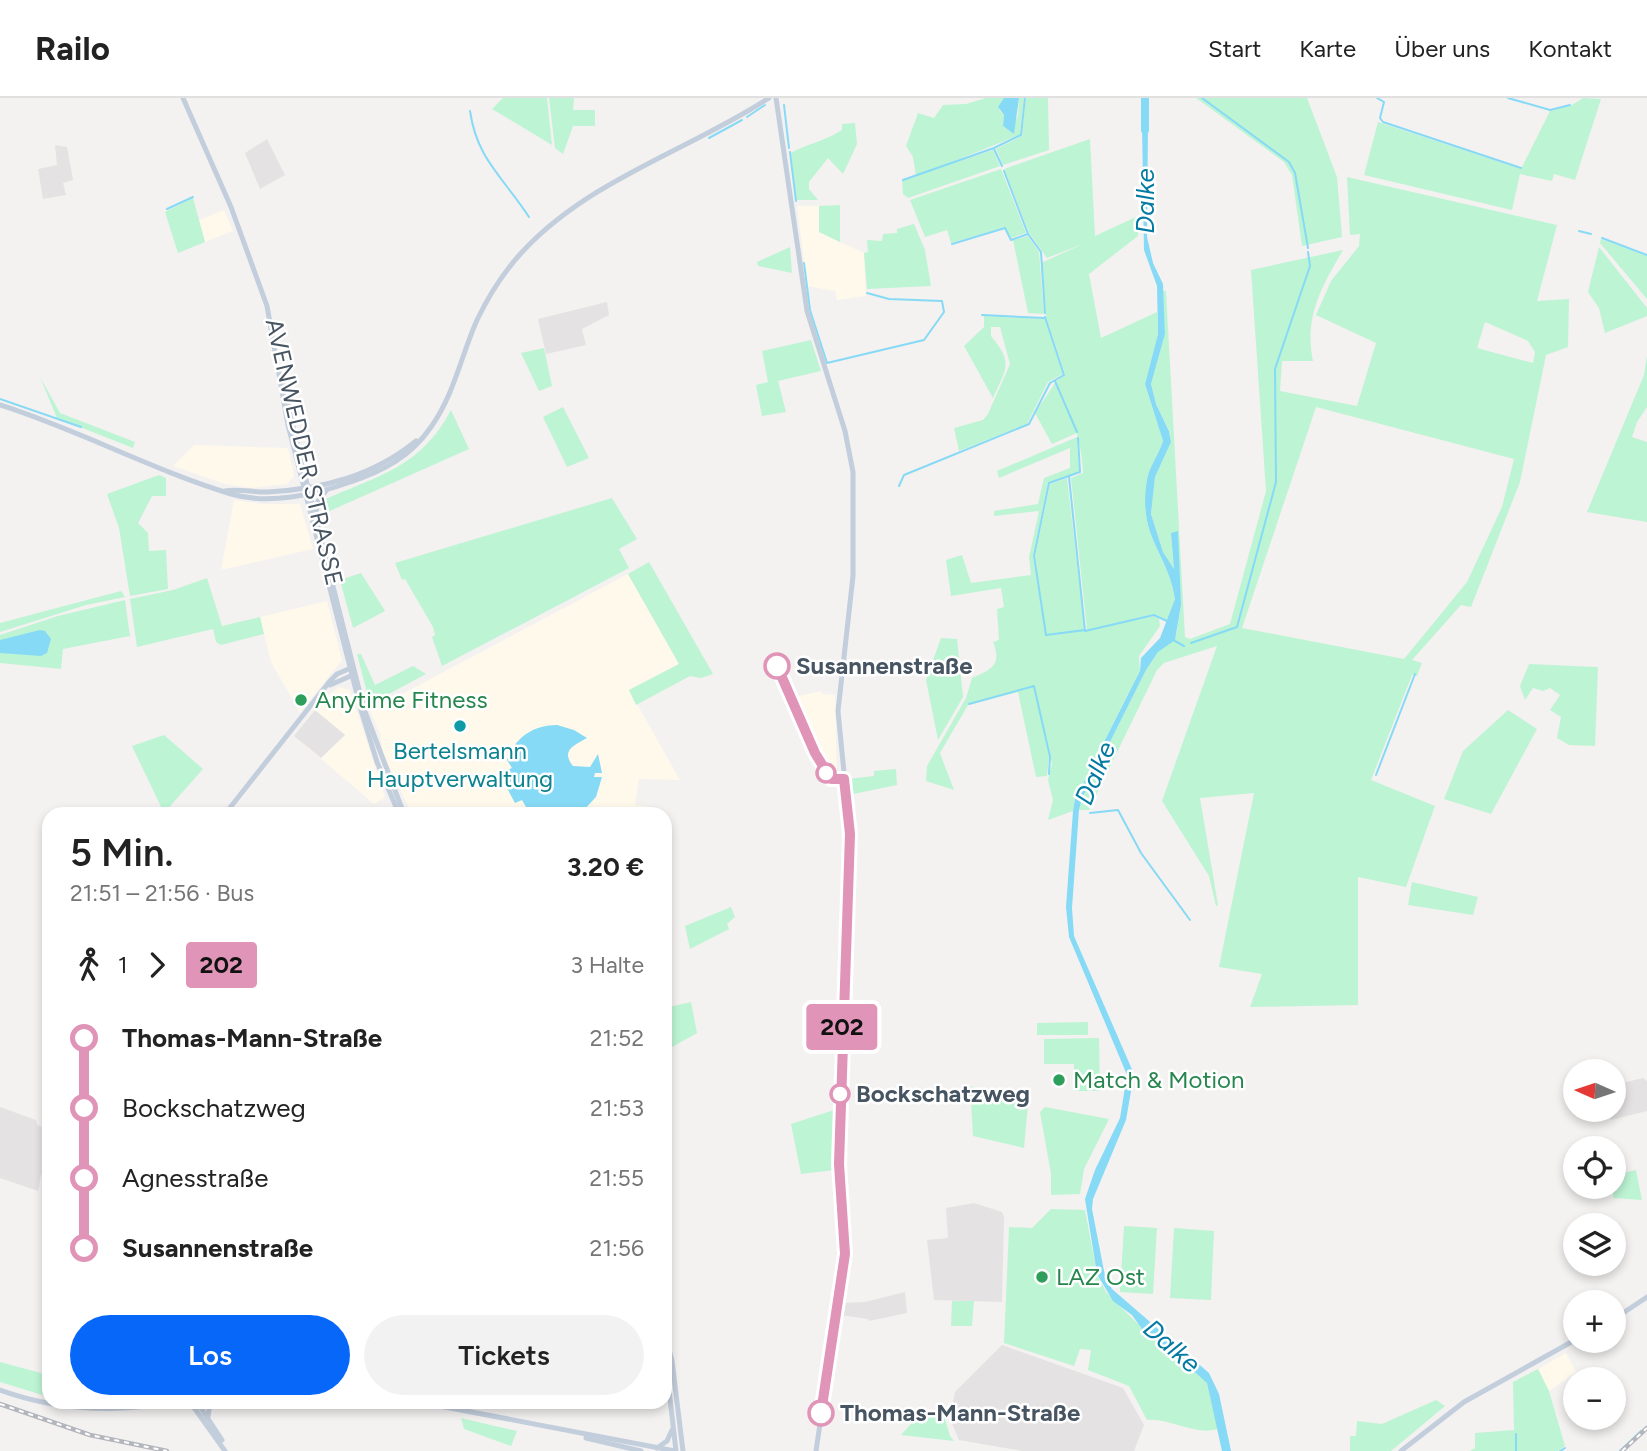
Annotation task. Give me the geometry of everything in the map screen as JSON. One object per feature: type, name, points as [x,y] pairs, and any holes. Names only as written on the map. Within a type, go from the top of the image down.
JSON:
[{"type":"main road","points":[[0,405],[172,473],[225,491],[326,491],[384,469],[406,454],[424,436],[444,405],[486,301],[525,248],[588,198],[769,98]]},
{"type":"main road","points":[[776,98],[807,310],[845,431],[853,472],[853,576],[838,711],[850,834],[839,1164],[845,1254],[816,1451]]},
{"type":"main road","name":"AVENWEDDER STRASSE","points":[[183,99],[262,282],[274,322],[306,491],[353,671]]},
{"type":"main road","points":[[306,491],[372,470],[424,436]]},
{"type":"main road","name":"AVENWEDDER STRASSE","points":[[306,491],[317,522],[353,671]]},
{"type":"main road","points":[[317,522],[317,503],[326,491]]},
{"type":"main road","points":[[231,807],[337,674],[353,671],[398,807]]},
{"type":"main road","points":[[1626,1311],[1647,1297]]},
{"type":"main road","points":[[1401,1451],[1464,1402],[1563,1347]]},
{"type":"main road","points":[[672,1361],[683,1451]]},
{"type":"main road","points":[[0,1390],[42,1403]]},
{"type":"main road","points":[[93,1409],[110,1409]]},
{"type":"main road","points":[[101,1410],[106,1409]]},
{"type":"main road","points":[[195,1409],[226,1451]]},
{"type":"main road","points":[[202,1409],[211,1423]]},
{"type":"main road","points":[[209,1409],[208,1416],[226,1451]]},
{"type":"main road","points":[[453,1409],[676,1451],[671,1409]]},
{"type":"main road","points":[[657,1448],[667,1441],[673,1428]]},
{"type":"main road","points":[[580,1435],[641,1451]]},
{"type":"shaded area","points":[[267,139],[285,175],[260,189],[245,153]]},
{"type":"shaded area","points":[[55,145],[67,147],[73,180],[63,183],[66,195],[43,199],[38,169],[57,165]]},
{"type":"shaded area","points":[[797,206],[819,206],[819,232],[864,253],[866,296],[837,300],[835,291],[807,286]]},
{"type":"shaded area","points":[[224,210],[233,231],[205,242],[197,221]]},
{"type":"shaded area","points":[[607,302],[609,315],[582,329],[586,345],[546,354],[538,319]]},
{"type":"shaded area","points":[[194,445],[288,448],[294,476],[287,484],[251,488],[225,484],[173,466]]},
{"type":"shaded area","points":[[234,500],[263,504],[300,504],[313,549],[221,570]]},
{"type":"shaded area","points":[[628,574],[679,664],[629,690],[680,780],[639,779],[635,805],[650,807],[409,807],[383,754],[380,734],[370,711]]},
{"type":"shaded area","points":[[327,601],[342,660],[300,713],[271,662],[260,617]]},
{"type":"shaded area","points":[[339,687],[350,690],[385,797],[374,804],[294,736],[324,698]]},
{"type":"shaded area","points":[[821,691],[822,694],[835,695],[837,775],[832,775],[826,767],[794,697]]},
{"type":"shaded area","points":[[315,710],[345,735],[321,758],[294,736]]},
{"type":"shaded area","points":[[1643,1078],[1647,1081],[1647,1111],[1626,1116],[1626,1082]]},
{"type":"shaded area","points":[[0,1107],[36,1120],[37,1125],[42,1127],[42,1175],[38,1191],[0,1178]]},
{"type":"shaded area","points":[[974,1203],[1002,1212],[1004,1217],[1002,1302],[934,1300],[927,1240],[948,1238],[946,1208]]},
{"type":"shaded area","points":[[905,1292],[907,1313],[869,1321],[841,1315],[843,1303],[865,1302]]},
{"type":"shaded area","points":[[1002,1345],[1123,1388],[1144,1425],[1134,1451],[1022,1451],[959,1440],[950,1419],[955,1392]]},
{"type":"shaded area","points":[[1566,1353],[1573,1367],[1563,1367],[1563,1381],[1549,1391],[1538,1369]]},
{"type":"green space","points":[[503,98],[547,98],[552,145],[492,109]]},
{"type":"green space","points":[[549,98],[574,98],[573,110],[595,110],[595,126],[573,126],[563,154],[555,148]]},
{"type":"green space","points":[[986,98],[1004,98],[999,110],[1004,115],[1003,126],[1010,131],[1018,116],[1019,98],[1024,98],[1020,135],[916,176],[913,157],[906,146],[918,113],[934,118],[943,105],[966,104]]},
{"type":"green space","points":[[1026,98],[1048,98],[1049,150],[1003,165],[996,149],[1022,136]]},
{"type":"green space","points":[[1196,98],[1307,98],[1337,177],[1342,237],[1302,246],[1292,175],[1284,162]]},
{"type":"green space","points":[[1583,98],[1601,99],[1575,180],[1554,174],[1552,181],[1520,174],[1512,210],[1364,175],[1378,122],[1521,169],[1550,111],[1572,105]]},
{"type":"green space","points":[[855,123],[857,144],[843,174],[828,158],[809,182],[809,189],[818,200],[796,200],[791,153],[836,134],[842,130],[842,124]]},
{"type":"green space","points":[[1090,139],[1095,236],[1138,216],[1138,236],[1089,274],[1101,338],[1157,312],[1158,334],[1145,384],[1163,441],[1148,476],[1146,516],[1175,599],[1167,620],[1155,614],[1087,630],[1071,478],[1083,473],[1082,460],[1074,426],[1056,381],[1065,374],[1046,317],[1041,263],[1083,244],[1047,258],[1029,233],[1004,169]]},
{"type":"green space","points":[[993,150],[1000,166],[908,198],[903,194],[902,180]]},
{"type":"green space","points":[[1001,169],[1026,233],[1011,238],[1005,227],[951,243],[947,230],[925,237],[910,200]]},
{"type":"green space","points":[[1347,177],[1557,225],[1537,301],[1569,299],[1568,347],[1546,355],[1520,482],[1471,607],[1461,605],[1412,660],[1422,663],[1417,676],[1412,675],[1371,780],[1435,806],[1406,887],[1358,877],[1358,1005],[1250,1007],[1262,974],[1219,967],[1254,793],[1200,798],[1218,905],[1216,906],[1209,876],[1162,801],[1217,646],[1164,663],[1157,670],[1089,810],[1079,810],[1082,798],[1146,670],[1158,652],[1176,636],[1181,605],[1171,533],[1174,569],[1163,552],[1151,514],[1155,477],[1171,442],[1151,384],[1165,334],[1163,291],[1166,291],[1185,637],[1190,639],[1230,624],[1266,491],[1251,270],[1343,250],[1316,303],[1311,330],[1313,361],[1282,361],[1280,391],[1357,406],[1376,343],[1316,315],[1331,281],[1359,246],[1360,234],[1350,235]],"holes":[[[1485,322],[1528,341],[1535,352],[1533,363],[1477,348]],[[1316,407],[1514,459],[1502,507],[1467,582],[1404,659],[1242,628]]]},
{"type":"green space","points":[[193,198],[205,242],[178,253],[165,212]]},
{"type":"green space","points":[[840,205],[840,242],[819,232],[819,206]]},
{"type":"green space","points":[[914,224],[925,250],[931,286],[867,289],[864,253],[868,252],[867,240],[882,241],[883,234],[897,233],[897,229]]},
{"type":"green space","points":[[1028,236],[1039,252],[1044,314],[1028,313],[1013,240]]},
{"type":"green space","points":[[1601,239],[1647,256],[1647,299],[1600,243]]},
{"type":"green space","points":[[790,247],[792,273],[758,266],[757,262]]},
{"type":"green space","points":[[1599,247],[1647,308],[1647,316],[1605,333],[1599,308],[1588,292]]},
{"type":"green space","points":[[984,316],[1045,319],[1063,374],[1048,382],[1027,424],[959,451],[954,428],[983,420],[1010,364],[1000,327],[991,327],[991,336],[1003,353],[1006,366],[993,398],[964,346],[984,327]]},
{"type":"green space","points":[[811,340],[821,371],[778,381],[786,412],[762,416],[756,385],[768,382],[762,351]]},
{"type":"green space","points":[[544,348],[552,386],[539,391],[521,353]]},
{"type":"green space","points":[[1647,356],[1647,407],[1637,422],[1632,437],[1647,442],[1647,522],[1587,512],[1644,375]]},
{"type":"green space","points":[[40,377],[60,413],[135,442],[133,448],[57,418]]},
{"type":"green space","points":[[1055,383],[1077,433],[1052,444],[1035,413]]},
{"type":"green space","points":[[563,407],[589,458],[567,467],[543,417]]},
{"type":"green space","points":[[451,410],[469,449],[323,514],[322,507],[326,499],[398,467],[413,457],[439,429]]},
{"type":"green space","points":[[1077,437],[1079,472],[1048,483],[1033,557],[1045,632],[1035,556],[1050,484],[1067,478],[1085,631],[1154,616],[1159,618],[1160,626],[1139,656],[1140,671],[1075,798],[1073,811],[1048,820],[1053,800],[1048,780],[1052,764],[1034,686],[1049,757],[1047,776],[1036,777],[1018,692],[968,705],[940,753],[954,790],[926,781],[927,766],[966,698],[972,678],[990,669],[996,661],[993,642],[999,640],[997,609],[1004,607],[1001,588],[951,596],[946,560],[962,555],[971,583],[1031,575],[1029,557],[1039,511],[994,516],[994,511],[1038,504],[1044,478],[1070,468],[1070,448],[999,478],[997,471]]},
{"type":"green space","points":[[159,475],[166,478],[166,496],[152,496],[138,523],[148,533],[149,551],[166,550],[168,589],[130,596],[119,528],[107,494]]},
{"type":"green space","points":[[612,498],[637,539],[619,549],[629,568],[442,666],[432,637],[435,635],[433,627],[405,579],[402,580],[395,563]]},
{"type":"green space","points":[[649,562],[713,674],[701,678],[690,676],[636,705],[629,690],[679,664],[628,574]]},
{"type":"green space","points":[[361,573],[385,611],[353,628],[340,580]]},
{"type":"green space","points":[[207,578],[222,626],[260,617],[264,634],[221,645],[216,642],[213,629],[137,647],[130,599],[173,590]]},
{"type":"green space","points":[[121,591],[125,597],[86,605],[0,632],[0,623]]},
{"type":"green space","points":[[125,600],[130,636],[63,649],[61,669],[0,663],[0,635],[58,616]]},
{"type":"green space","points":[[941,638],[957,639],[963,697],[938,740],[926,680]]},
{"type":"green space","points":[[357,654],[361,654],[375,685],[413,666],[426,674],[370,704]]},
{"type":"green space","points":[[1529,664],[1598,667],[1595,746],[1569,745],[1557,738],[1561,717],[1550,710],[1560,695],[1550,688],[1543,691],[1533,688],[1525,700],[1520,686]]},
{"type":"green space","points":[[1508,710],[1537,729],[1491,814],[1444,799],[1463,751]]},
{"type":"green space","points":[[164,735],[203,769],[169,807],[161,807],[132,746]]},
{"type":"green space","points":[[896,769],[897,785],[853,794],[848,779],[874,776],[874,771]]},
{"type":"green space","points":[[1412,882],[1478,897],[1473,915],[1408,905]]},
{"type":"green space","points":[[731,907],[735,917],[727,924],[729,929],[690,949],[685,926]]},
{"type":"green space","points":[[691,1002],[697,1033],[672,1047],[672,1006]]},
{"type":"green space","points":[[1088,1022],[1088,1035],[1037,1035],[1037,1023]]},
{"type":"green space","points":[[1099,1038],[1100,1091],[1074,1091],[1074,1064],[1044,1064],[1044,1039]]},
{"type":"green space","points":[[970,1086],[1028,1104],[1024,1148],[973,1136]]},
{"type":"green space","points":[[1045,1107],[1109,1119],[1084,1169],[1080,1194],[1051,1195],[1051,1174],[1040,1112]]},
{"type":"green space","points":[[834,1110],[834,1170],[801,1174],[791,1124]]},
{"type":"green space","points":[[1636,1170],[1642,1200],[1626,1199],[1626,1172]]},
{"type":"green space","points":[[1051,1209],[1085,1210],[1097,1274],[1106,1292],[1138,1324],[1203,1377],[1207,1383],[1218,1429],[1191,1429],[1147,1420],[1129,1386],[1088,1370],[1091,1350],[1080,1349],[1074,1366],[1004,1343],[1009,1227],[1032,1228]]},
{"type":"green space","points":[[1124,1226],[1157,1228],[1153,1294],[1120,1292]]},
{"type":"green space","points":[[1174,1228],[1214,1231],[1211,1300],[1170,1298]]},
{"type":"green space","points":[[952,1301],[974,1301],[972,1326],[951,1326]]},
{"type":"green space","points":[[0,1362],[41,1373],[42,1395],[0,1382]]},
{"type":"green space","points":[[1538,1369],[1549,1391],[1565,1446],[1558,1451],[1517,1451],[1516,1430],[1515,1451],[1470,1451],[1475,1448],[1475,1433],[1514,1430],[1513,1382]]},
{"type":"green space","points":[[1436,1400],[1445,1406],[1391,1451],[1350,1451],[1350,1436],[1356,1436],[1357,1421],[1382,1424]]},
{"type":"green space","points":[[918,1416],[944,1416],[954,1441],[901,1435]]},
{"type":"green space","points":[[461,1418],[517,1431],[511,1446],[464,1429]]},
{"type":"water","points":[[1004,98],[1019,98],[1014,134],[1003,126],[1004,115],[998,107]]},
{"type":"water","points":[[1142,122],[1148,122],[1147,237],[1153,263],[1163,284],[1165,334],[1151,384],[1171,442],[1155,477],[1151,514],[1163,552],[1174,569],[1171,533],[1178,531],[1181,605],[1175,640],[1158,652],[1146,670],[1082,798],[1079,810],[1072,908],[1074,936],[1134,1074],[1126,1120],[1093,1199],[1092,1209],[1105,1276],[1112,1289],[1209,1373],[1219,1394],[1231,1451],[1222,1451],[1207,1383],[1173,1352],[1145,1333],[1132,1315],[1113,1301],[1097,1274],[1085,1199],[1095,1170],[1120,1118],[1127,1075],[1069,937],[1066,907],[1073,811],[1075,799],[1140,671],[1141,658],[1160,638],[1175,599],[1146,516],[1147,480],[1163,441],[1145,384],[1158,334],[1157,286],[1144,250]]},
{"type":"water","points":[[45,631],[51,639],[47,653],[41,656],[0,653],[0,640]]},
{"type":"water","points":[[557,725],[574,730],[587,738],[569,752],[569,760],[573,766],[590,767],[598,754],[602,773],[595,773],[594,777],[602,777],[596,797],[587,807],[526,807],[522,800],[515,803],[507,788],[505,771],[512,768],[507,760],[515,745],[533,730]]},
{"type":"waterway","points":[[903,180],[994,148],[1021,135],[1025,98]]},
{"type":"waterway","name":"Dalke","points":[[1145,98],[1145,130]]},
{"type":"waterway","points":[[1202,98],[1289,162],[1295,173],[1308,248]]},
{"type":"waterway","points":[[1377,98],[1384,102],[1380,118],[1383,122],[1521,168]]},
{"type":"waterway","points":[[1508,98],[1550,110],[1570,105]]},
{"type":"waterway","points":[[747,117],[765,105]]},
{"type":"waterway","points":[[784,105],[789,148]]},
{"type":"waterway","points":[[470,111],[485,156],[529,217]]},
{"type":"waterway","points":[[709,138],[742,120]]},
{"type":"waterway","points":[[994,149],[1002,166]]},
{"type":"waterway","points":[[790,152],[796,201]]},
{"type":"waterway","points":[[1004,171],[1028,234],[1041,252],[1045,313]]},
{"type":"waterway","points":[[167,209],[193,197]]},
{"type":"waterway","points":[[952,244],[1005,228],[1011,240],[1028,234]]},
{"type":"waterway","points":[[1579,231],[1591,234]]},
{"type":"waterway","points":[[1602,238],[1647,255]]},
{"type":"waterway","points":[[1191,643],[1237,627],[1276,482],[1275,369],[1310,266],[1308,252]]},
{"type":"waterway","points":[[804,263],[810,310],[827,363],[924,340],[944,312],[942,301],[889,299],[867,293]]},
{"type":"waterway","points":[[982,315],[1044,318]]},
{"type":"waterway","points":[[899,486],[904,475],[1029,424],[1050,383],[1064,375],[1045,317]]},
{"type":"waterway","points":[[1055,381],[1077,432]]},
{"type":"waterway","points":[[0,399],[81,427]]},
{"type":"waterway","points":[[1078,438],[1080,472],[1049,483],[1034,556],[1046,635],[1085,630]]},
{"type":"waterway","points":[[1069,477],[1085,631],[1154,615],[1167,621]]},
{"type":"waterway","points":[[1173,640],[1184,646]]},
{"type":"waterway","points":[[1376,775],[1415,674]]},
{"type":"waterway","points":[[969,704],[1034,686],[1050,757],[1049,774]]},
{"type":"waterway","points":[[1090,813],[1118,810],[1141,853],[1190,920]]},
{"type":"waterway","points":[[1620,1451],[1641,1431]]},
{"type":"waterway","points":[[1516,1434],[1516,1451]]},
{"type":"waterway","points":[[1560,1451],[1565,1448]]},
{"type":"railway","points":[[0,1404],[90,1435],[167,1451]]},
{"type":"railway","points":[[1622,1451],[1647,1428]]},
{"type":"bus line","name":"202","points":[[777,666],[828,777],[844,779],[850,834],[843,967],[839,1164],[845,1254],[821,1413]]},
{"type":"place","name":"Susannenstraße","points":[[777,666]]},
{"type":"place","name":"Anytime Fitness","points":[[301,700]]},
{"type":"place","name":"Bertelsmann Hauptverwaltung","points":[[460,726]]},
{"type":"place","name":"Match & Motion","points":[[1059,1080]]},
{"type":"place","name":"Bockschatzweg","points":[[840,1094]]},
{"type":"place","name":"LAZ Ost","points":[[1042,1277]]},
{"type":"place","name":"Thomas-Mann-Straße","points":[[821,1413]]}]
